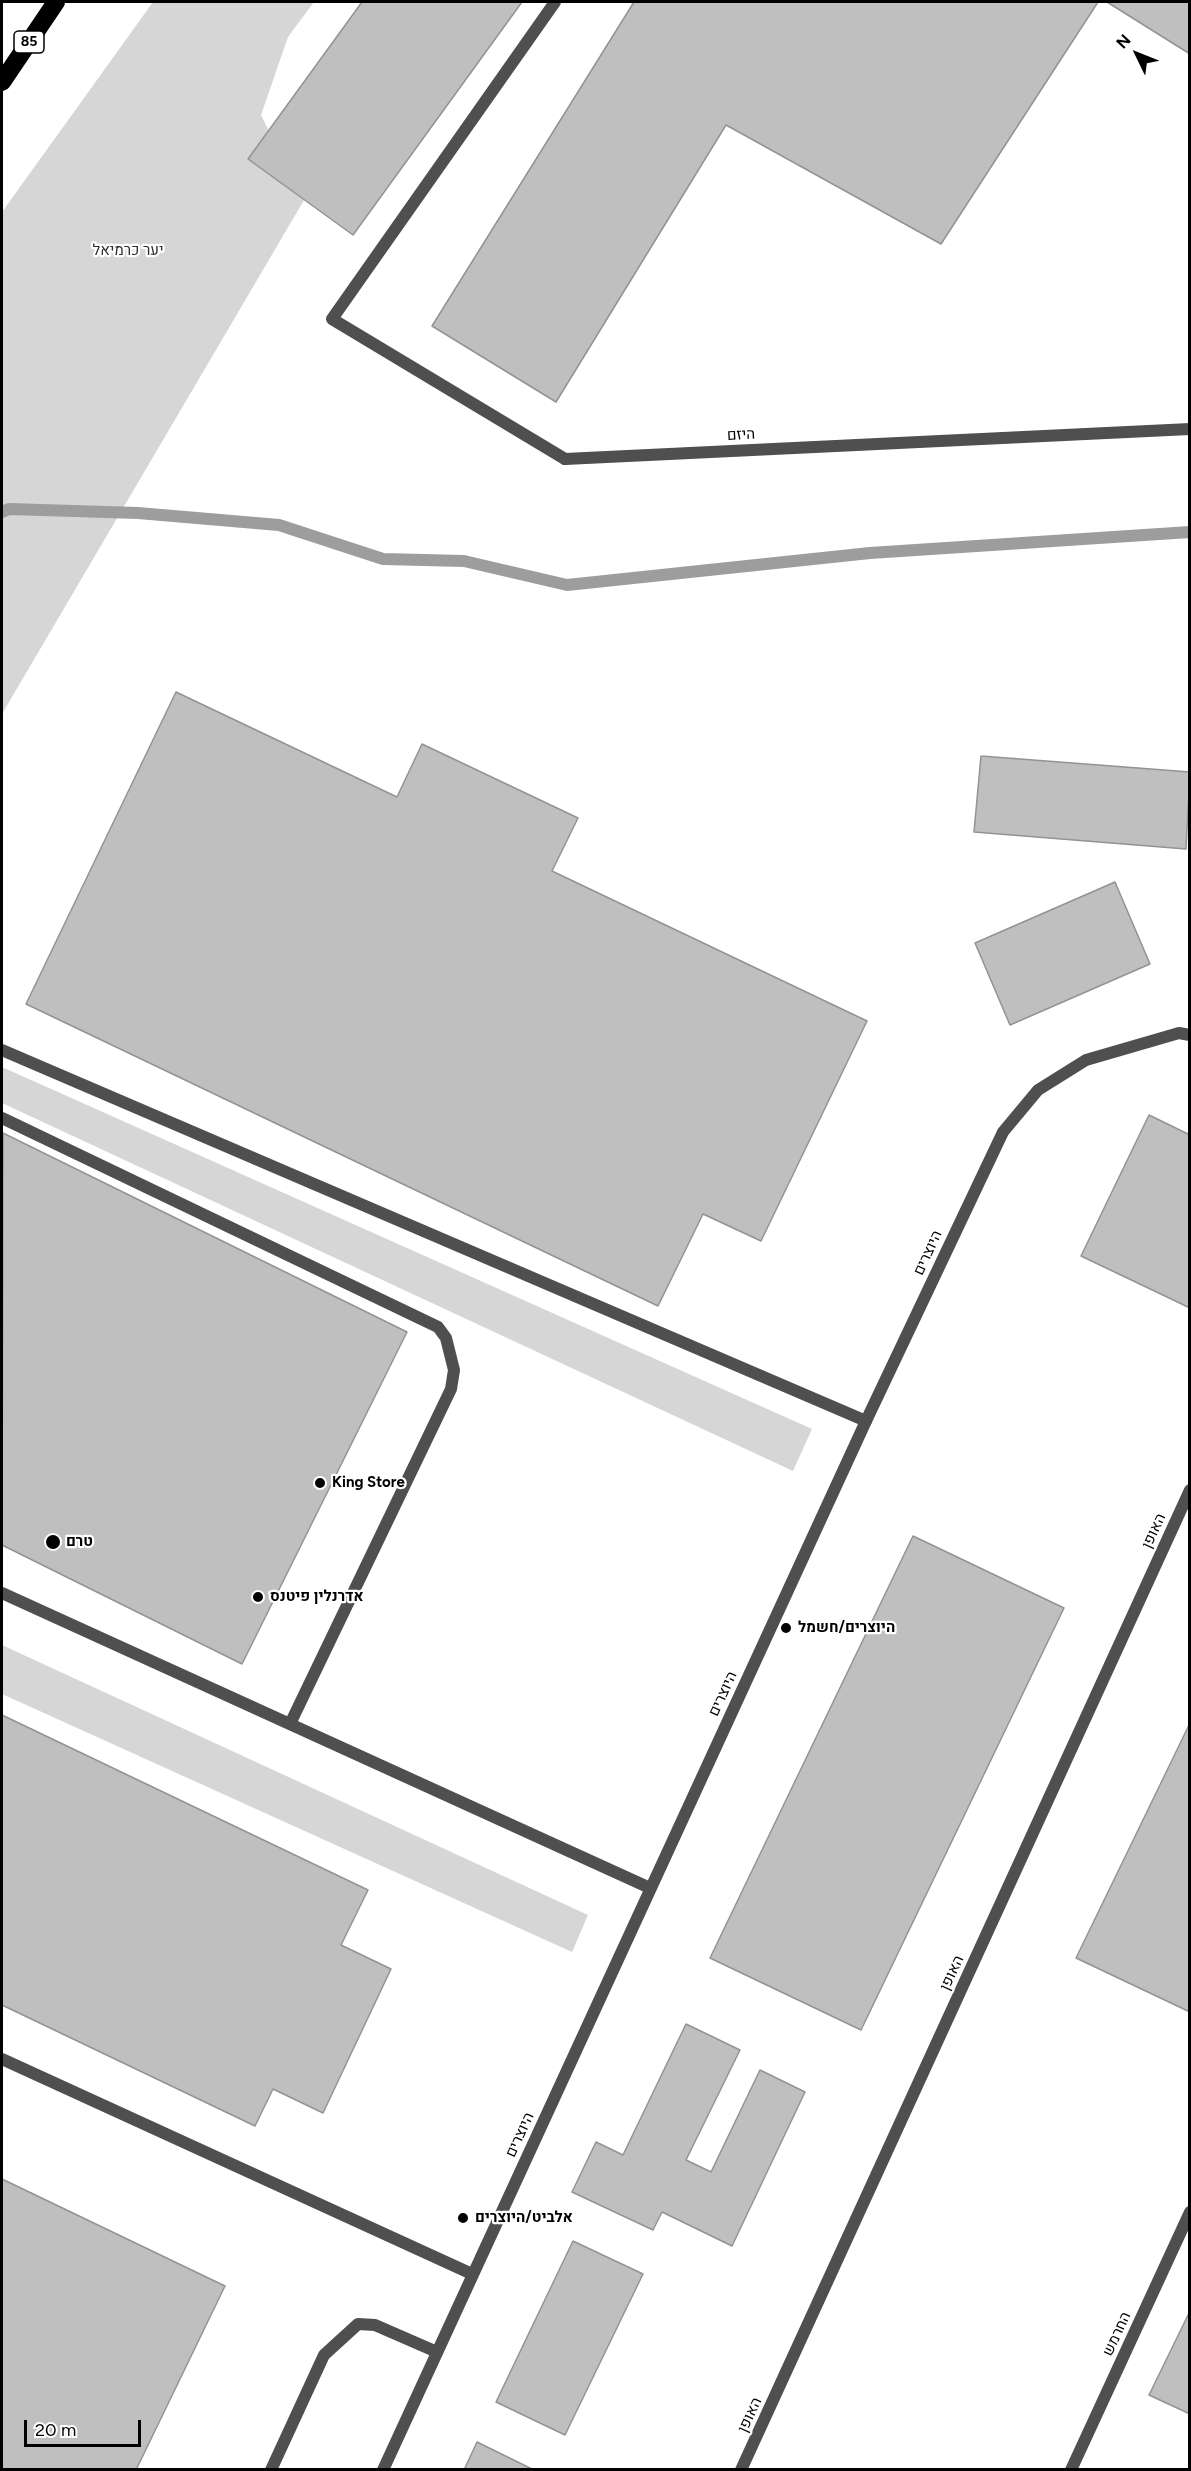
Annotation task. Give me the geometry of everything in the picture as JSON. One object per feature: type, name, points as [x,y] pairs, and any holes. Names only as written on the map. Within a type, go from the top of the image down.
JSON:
[{"type":"highway","name":"85","points":[[2,82],[56,2]]},
{"type":"street","name":"היזם","points":[[555,2],[332,319],[565,459],[1190,429]]},
{"type":"street","name":"היוצרים","points":[[383,2469],[866,1421],[1003,1132],[1038,1090],[1086,1060],[1179,1033],[1190,1035]]},
{"type":"street","points":[[2,1050],[866,1421]]},
{"type":"street","points":[[2,1118],[438,1328],[446,1338],[454,1370],[451,1389],[291,1724]]},
{"type":"street","name":"האופן","points":[[741,2469],[1190,1490]]},
{"type":"street","points":[[2,1593],[650,1888]]},
{"type":"street","points":[[2,2059],[472,2274]]},
{"type":"street","name":"החרמש","points":[[1071,2469],[1190,2212]]},
{"type":"street","points":[[271,2469],[324,2355],[358,2324],[375,2325],[437,2352]]},
{"type":"green space","name":"יער כרמיאל","points":[[153,2],[314,2],[288,37],[261,115],[294,181],[307,195],[2,714],[2,212]]},
{"type":"green space","points":[[2,1067],[812,1429],[793,1471],[2,1103]]},
{"type":"green space","points":[[2,1645],[588,1915],[572,1952],[2,1694]]},
{"type":"building","points":[[362,2],[522,2],[353,235],[248,159]]},
{"type":"building","points":[[634,2],[1098,2],[941,244],[726,125],[556,402],[432,326]]},
{"type":"building","points":[[1107,2],[1190,2],[1190,54]]},
{"type":"building","points":[[176,692],[397,797],[422,744],[578,818],[552,871],[867,1021],[761,1241],[703,1214],[658,1306],[26,1004]]},
{"type":"building","points":[[981,756],[1190,772],[1186,849],[974,832]]},
{"type":"building","points":[[1115,882],[1150,964],[1010,1025],[975,943]]},
{"type":"building","points":[[1149,1115],[1190,1135],[1190,1308],[1081,1256]]},
{"type":"building","points":[[3,1133],[407,1332],[242,1664],[2,1545]]},
{"type":"building","points":[[913,1536],[1064,1608],[861,2030],[710,1958]]},
{"type":"building","points":[[2,1715],[368,1890],[341,1945],[391,1969],[323,2113],[273,2089],[255,2126],[2,2005]]},
{"type":"building","points":[[1190,1723],[1190,2012],[1076,1958]]},
{"type":"building","points":[[686,2024],[740,2050],[686,2160],[711,2172],[760,2070],[805,2092],[732,2246],[662,2212],[653,2230],[572,2192],[596,2142],[623,2155]]},
{"type":"building","points":[[2,2179],[225,2286],[136,2470],[2,2470]]},
{"type":"building","points":[[573,2241],[643,2274],[565,2435],[496,2402]]},
{"type":"building","points":[[1190,2311],[1190,2414],[1149,2395]]},
{"type":"building","points":[[477,2442],[534,2470],[464,2470]]},
{"type":"waterway","points":[[2,512],[9,509],[138,513],[279,525],[383,559],[464,561],[567,585],[870,553],[1190,532]]},
{"type":"place","name":"King Store","points":[[320,1483]]},
{"type":"place","name":"טרם","points":[[53,1542]]},
{"type":"place","name":"אדרנלין פיטנס","points":[[258,1597]]},
{"type":"place","name":"היוצרים/חשמל","points":[[786,1628]]},
{"type":"place","name":"אלביט/היוצרים","points":[[463,2218]]}]
